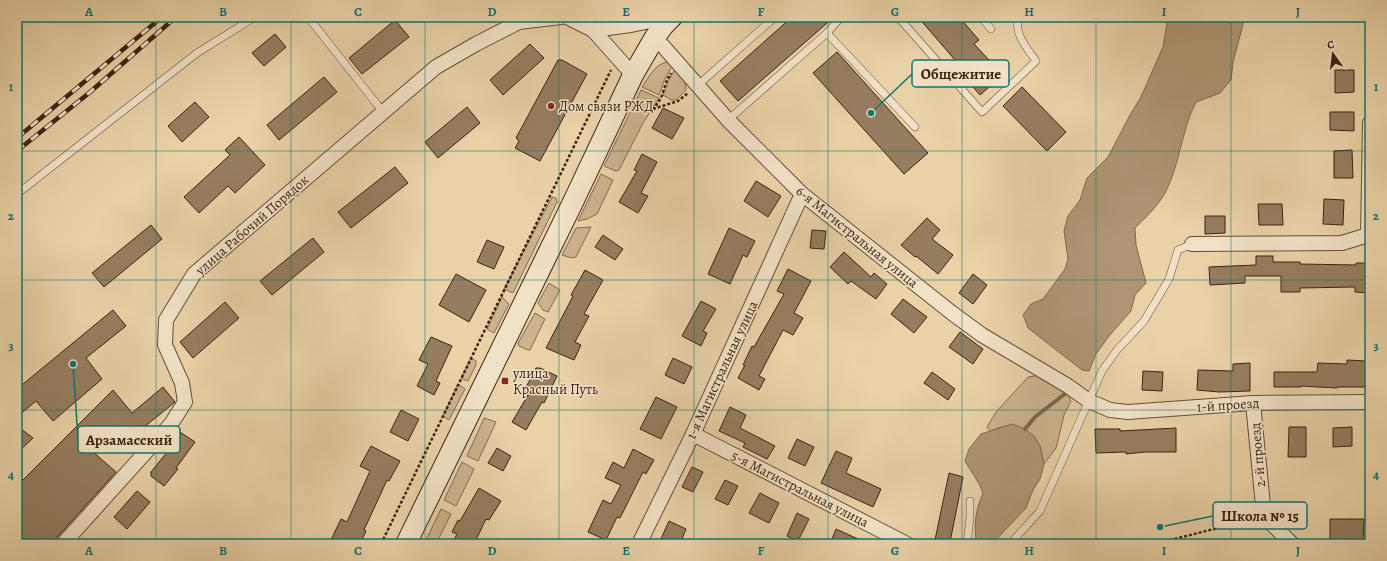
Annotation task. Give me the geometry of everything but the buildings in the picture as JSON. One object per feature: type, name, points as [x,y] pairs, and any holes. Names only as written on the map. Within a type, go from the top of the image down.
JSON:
[{"type":"main road","points":[[406,544],[633,76],[655,37],[672,17]]},
{"type":"street","name":"улица Рабочий Порядок","points":[[63,544],[171,424],[185,402],[182,383],[165,345],[166,320],[194,274],[436,67],[519,22],[561,17]]},
{"type":"street","points":[[567,17],[593,30],[633,76]]},
{"type":"street","points":[[593,30],[631,25],[672,17]]},
{"type":"street","name":"6-я Магистральная улица","points":[[655,37],[728,120],[802,194],[976,330],[1068,386],[1088,401]]},
{"type":"street","points":[[1192,244],[1342,243],[1369,235],[1370,123]]},
{"type":"street","name":"1-я Магистральная улица","points":[[639,544],[693,434],[802,194]]},
{"type":"street","name":"1-й проезд","points":[[1088,401],[1110,410],[1128,412],[1254,403],[1370,402]]},
{"type":"street","name":"2-й проезд","points":[[1254,403],[1264,516]]},
{"type":"street","name":"5-я Магистральная улица","points":[[693,434],[907,544]]},
{"type":"street","points":[[1264,516],[1292,544]]},
{"type":"lane","points":[[17,194],[197,53],[255,17]]},
{"type":"lane","points":[[308,17],[383,112]]},
{"type":"lane","points":[[698,85],[775,17]]},
{"type":"lane","points":[[728,120],[828,33],[841,17]]},
{"type":"lane","points":[[898,17],[982,112],[1036,61],[1018,33],[1019,17]]},
{"type":"lane","points":[[980,17],[991,29]]},
{"type":"lane","points":[[828,33],[915,127]]},
{"type":"lane","points":[[1010,544],[1040,511],[1102,371],[1117,350],[1144,321],[1169,278],[1178,250],[1192,244]]},
{"type":"lane","points":[[967,544],[970,501]]},
{"type":"path","points":[[381,544],[617,57]]},
{"type":"path","points":[[682,68],[673,68],[661,98],[653,110],[678,101],[698,85]]},
{"type":"path","points":[[1155,544],[1264,516]]},
{"type":"shaded area","points":[[1168,17],[1245,17],[1233,62],[1231,80],[1220,93],[1196,102],[1187,125],[1174,171],[1165,193],[1155,207],[1135,228],[1136,245],[1146,283],[1135,295],[1131,311],[1109,336],[1096,354],[1089,371],[1082,370],[1028,328],[1023,315],[1031,304],[1043,299],[1065,269],[1068,259],[1064,231],[1068,216],[1080,200],[1087,178],[1108,157],[1141,97],[1163,47]]},
{"type":"shaded area","points":[[667,62],[672,66],[659,95],[642,87],[659,65]]},
{"type":"shaded area","points":[[675,69],[685,80],[686,90],[676,100],[671,100],[663,95]]},
{"type":"shaded area","points":[[641,90],[659,98],[643,123],[619,170],[616,171],[604,166]]},
{"type":"shaded area","points":[[601,174],[613,180],[597,214],[587,219],[578,221]]},
{"type":"shaded area","points":[[552,197],[556,198],[557,202],[513,293],[504,289]]},
{"type":"shaded area","points":[[591,227],[576,257],[572,258],[562,255],[576,228]]},
{"type":"shaded area","points":[[549,283],[560,290],[548,312],[543,310],[538,303]]},
{"type":"shaded area","points":[[502,297],[509,304],[494,333],[487,329]]},
{"type":"shaded area","points":[[535,313],[545,319],[530,350],[528,350],[519,346],[518,343]]},
{"type":"shaded area","points":[[471,358],[476,361],[476,365],[468,381],[461,378]]},
{"type":"shaded area","points":[[1040,375],[1066,391],[1071,401],[1064,415],[1056,448],[1044,464],[1040,446],[1034,436],[1001,427],[990,431],[987,427],[996,412],[1028,377]]},
{"type":"shaded area","points":[[458,384],[465,389],[449,420],[443,416]]},
{"type":"shaded area","points":[[484,418],[496,422],[478,461],[467,456]]},
{"type":"shaded area","points":[[1012,424],[1025,429],[1034,436],[1040,446],[1044,464],[1040,479],[1033,490],[1026,508],[992,544],[987,544],[976,539],[976,516],[983,493],[965,461],[969,449],[981,434]]},
{"type":"shaded area","points":[[462,462],[474,469],[456,506],[444,500]]},
{"type":"shaded area","points":[[441,509],[451,514],[436,544],[424,544]]},
{"type":"waterway","points":[[1025,429],[1035,417],[1066,393]]},
{"type":"railway","points":[[17,138],[162,17]]},
{"type":"railway","points":[[17,151],[89,93],[176,17]]},
{"type":"place","name":"Дом связи РЖД","points":[[551,106]]},
{"type":"place","name":"Общежитие","points":[[871,113]]},
{"type":"place","name":"Арзамасский","points":[[73,364]]},
{"type":"place","name":"улица Красный Путь","points":[[505,381]]},
{"type":"place","name":"Школа № 15","points":[[1160,527]]}]
